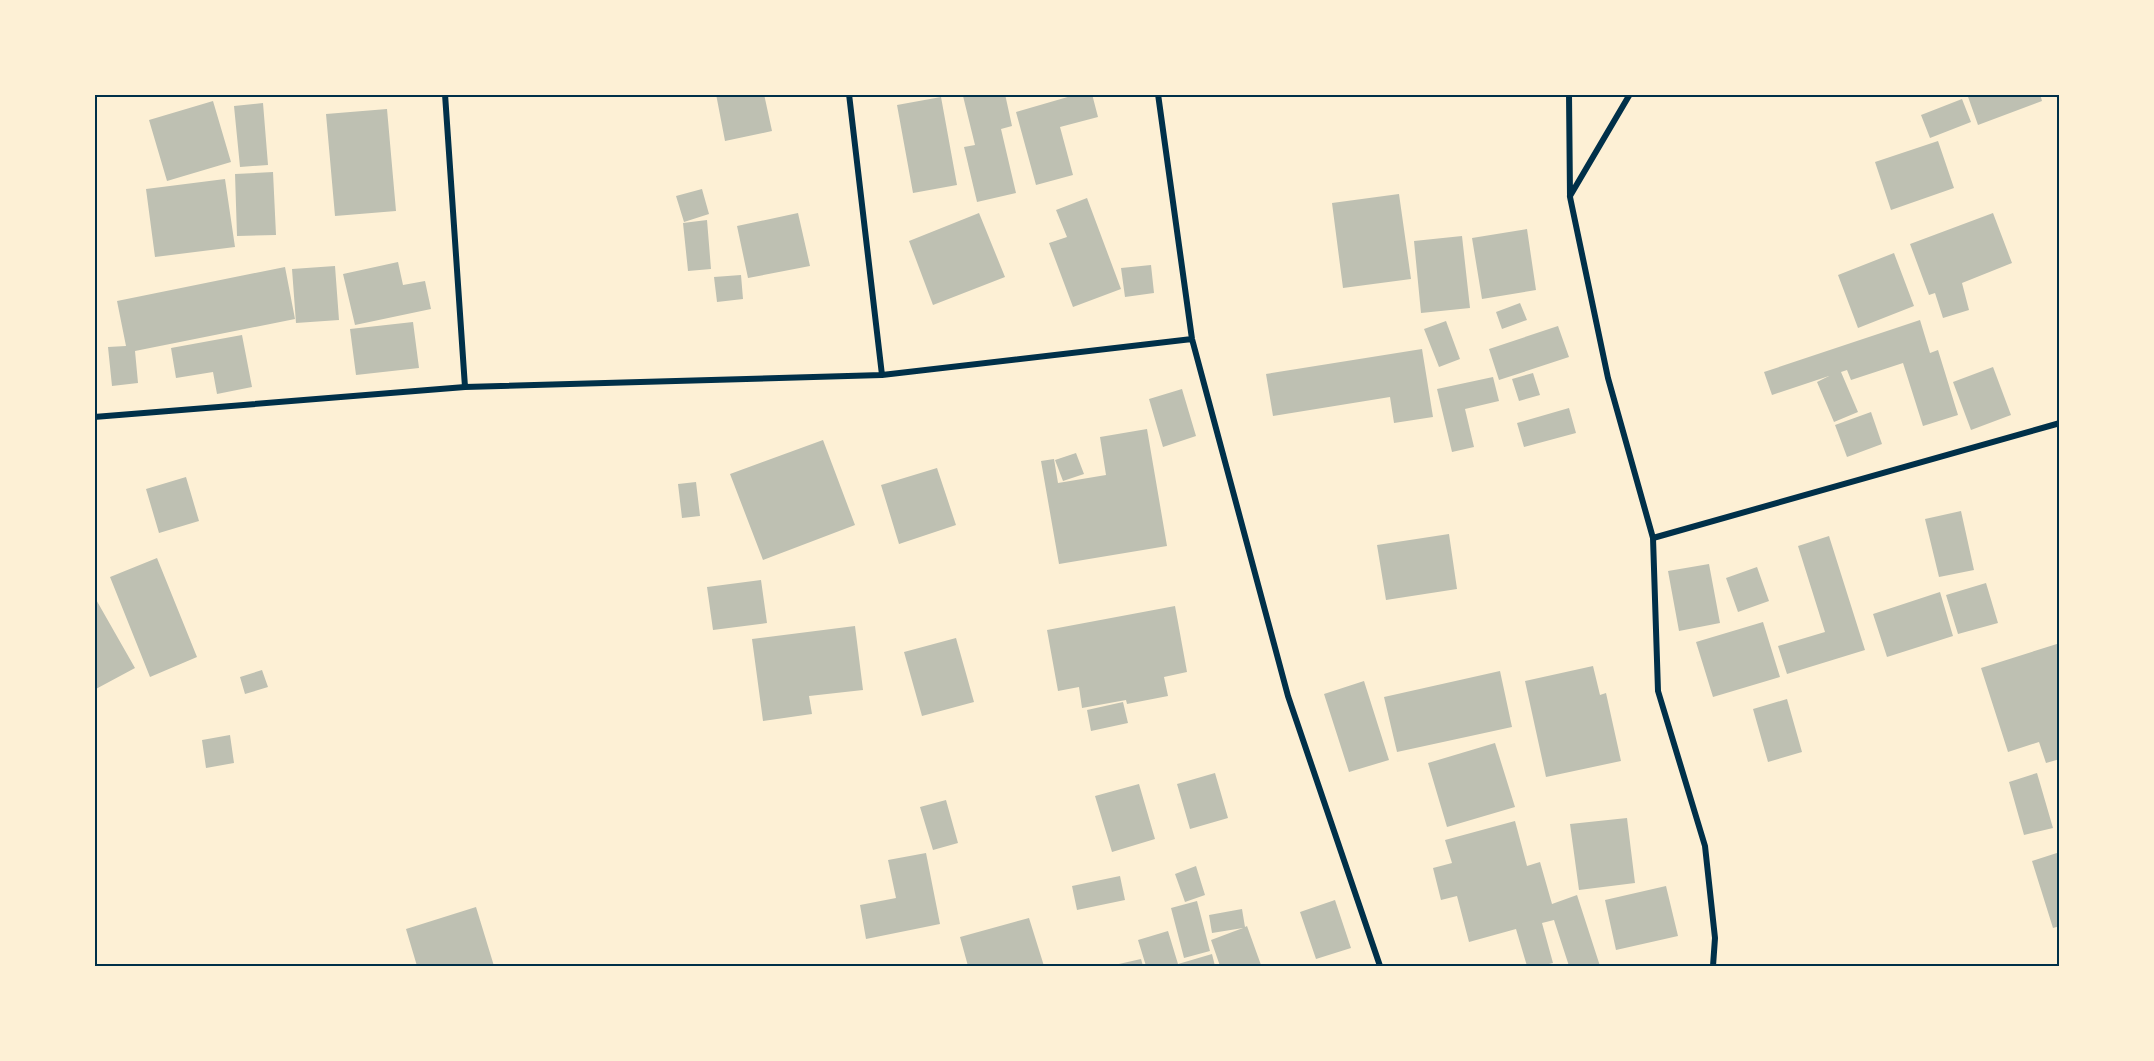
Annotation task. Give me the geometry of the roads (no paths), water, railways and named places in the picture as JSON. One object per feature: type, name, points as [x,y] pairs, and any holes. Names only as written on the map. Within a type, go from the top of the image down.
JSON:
[{"type":"street","points":[[445,94],[465,387]]},
{"type":"street","points":[[849,94],[882,375]]},
{"type":"street","points":[[1158,94],[1192,339],[1288,696],[1380,966]]},
{"type":"street","points":[[1569,94],[1570,197],[1608,378],[1653,538],[1658,691],[1705,846],[1715,938],[1713,966]]},
{"type":"street","points":[[1570,197],[1630,94]]},
{"type":"street","points":[[94,417],[465,387],[882,375],[1192,339]]},
{"type":"street","points":[[1653,538],[2060,423]]}]
